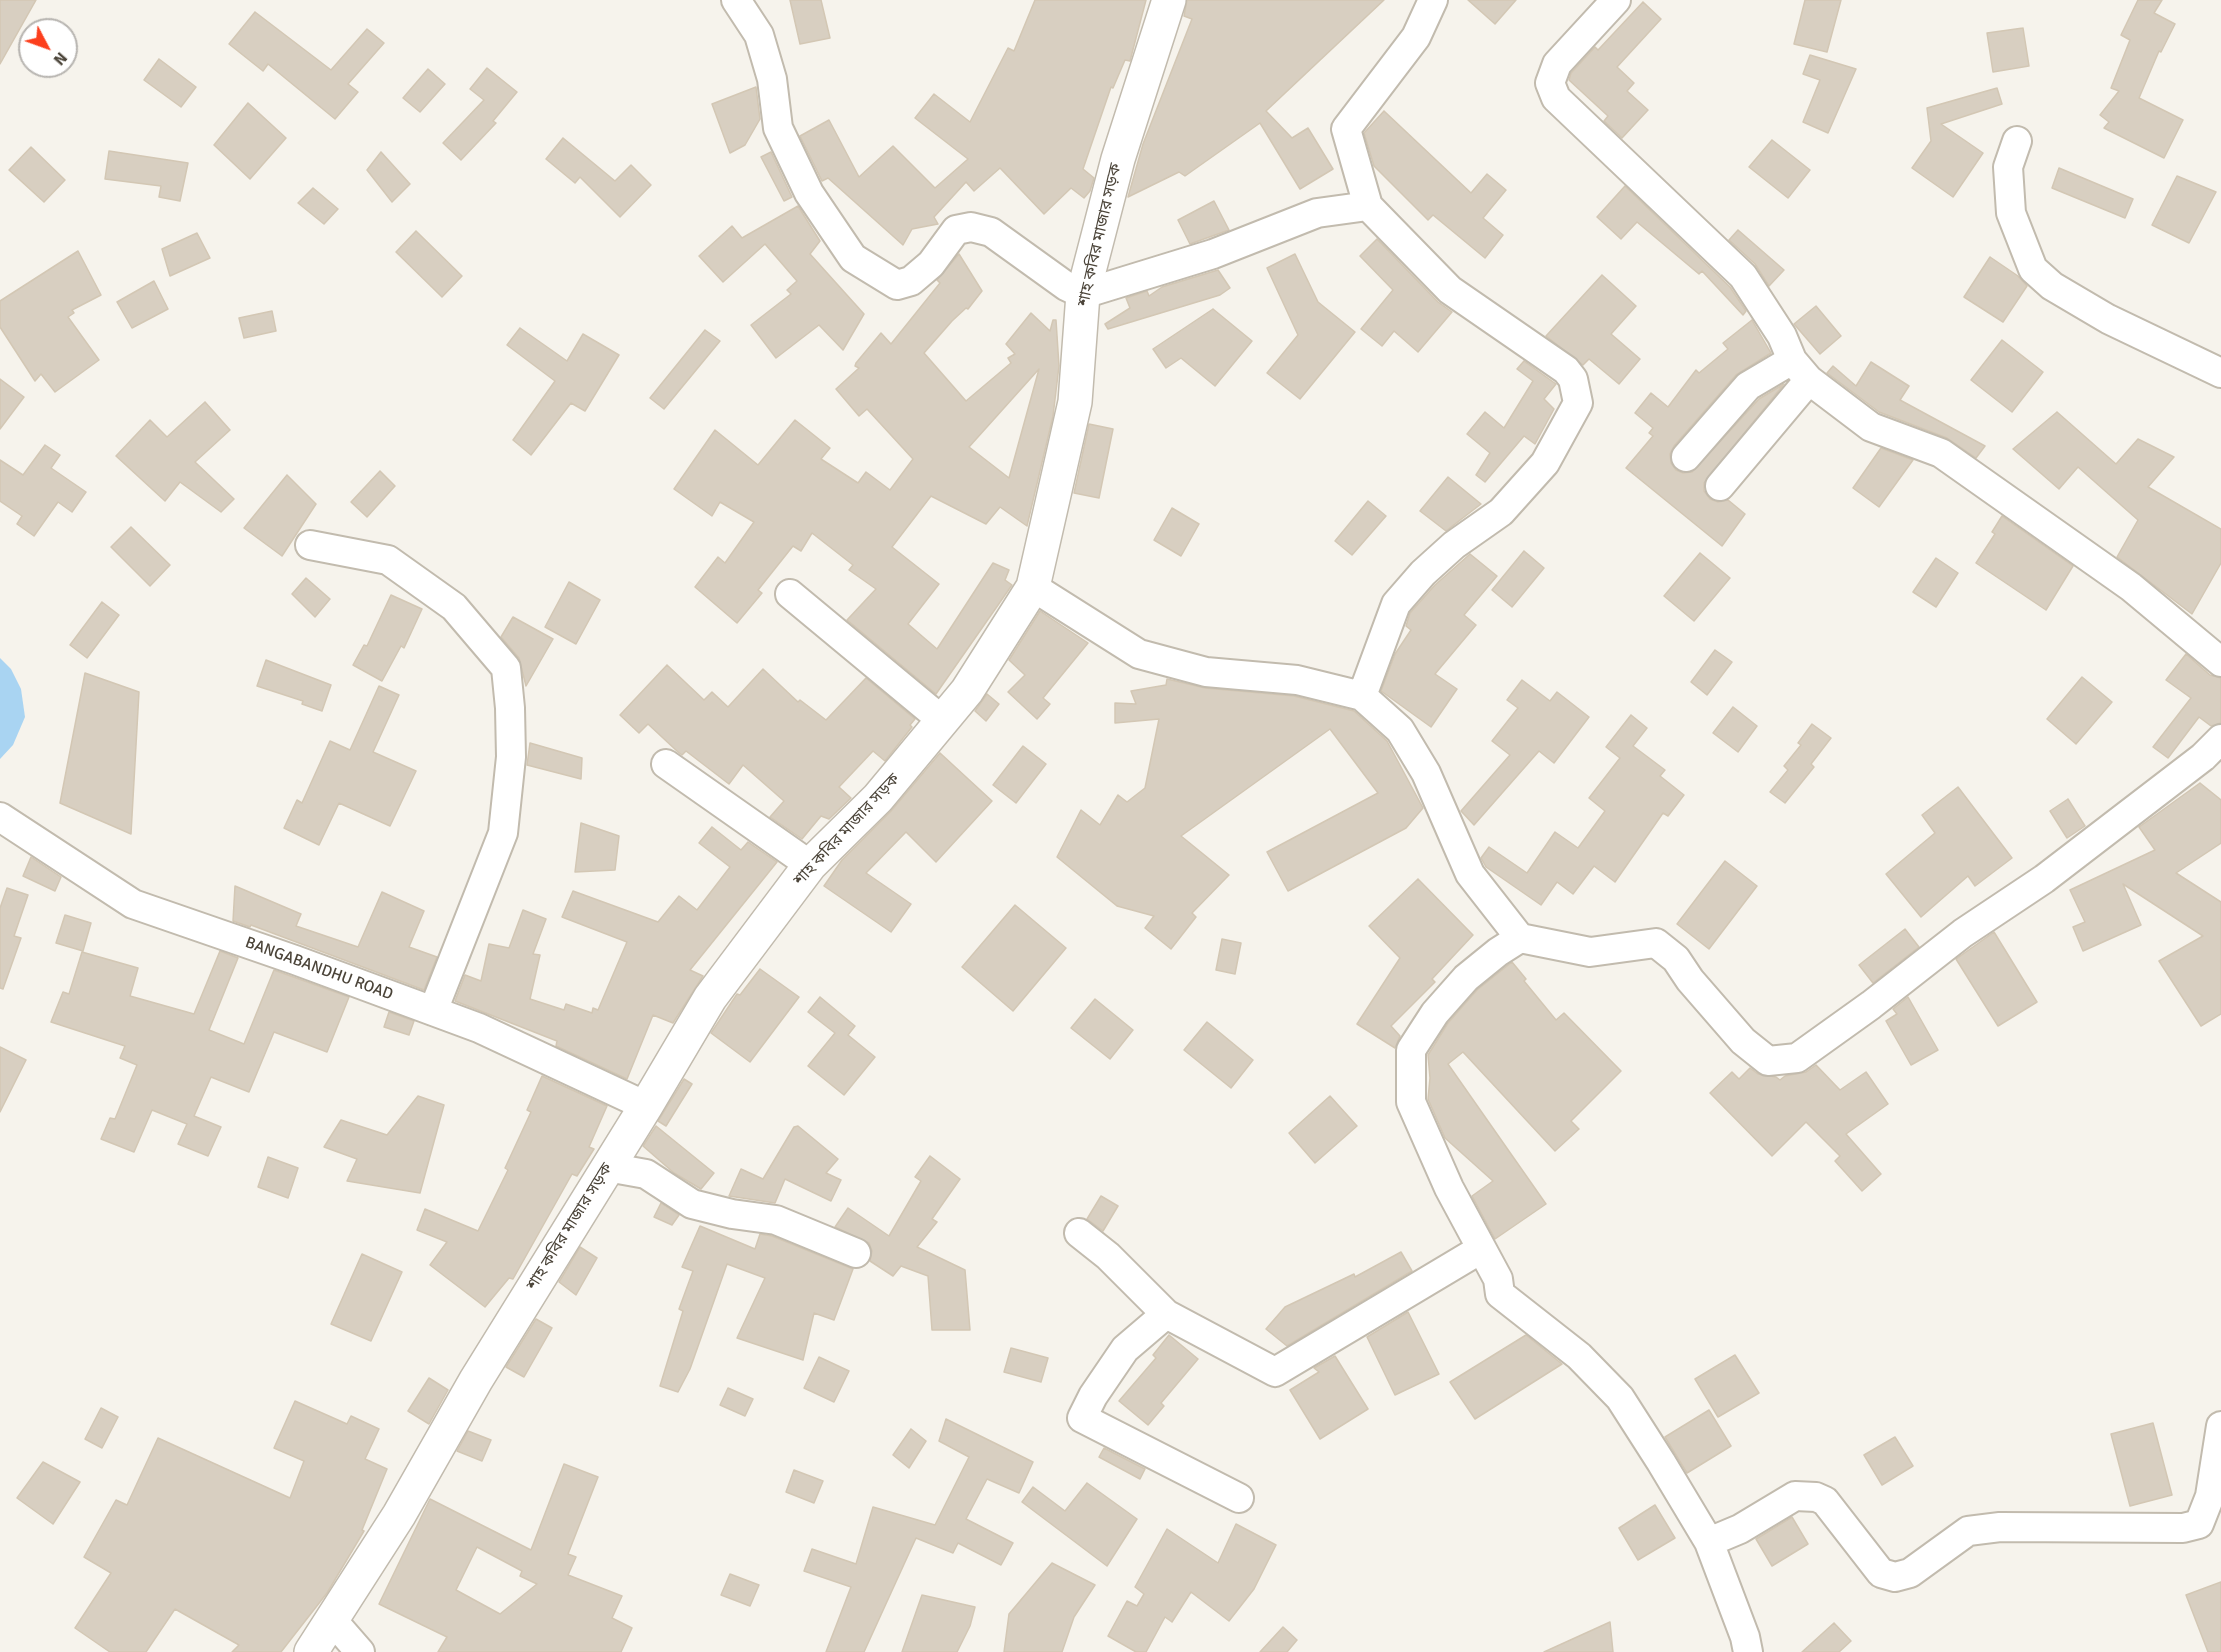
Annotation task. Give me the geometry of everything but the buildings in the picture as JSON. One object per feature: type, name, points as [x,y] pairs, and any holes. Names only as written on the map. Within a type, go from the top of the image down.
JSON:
[{"type":"street","points":[[736,0],[759,36],[772,79],[778,128],[809,194],[853,258],[897,285],[911,281],[931,264],[956,230],[971,227],[991,232],[1066,286],[1083,294],[1213,254],[1317,213],[1368,206]]},
{"type":"street","name":"শাহ কবির মাজার সড়ক","points":[[310,1652],[333,1621],[399,1515],[476,1380],[646,1106],[710,998],[810,865],[878,798],[967,691],[1033,587],[1075,402],[1083,294],[1118,159],[1169,0]]},
{"type":"street","points":[[1362,696],[1396,604],[1446,552],[1501,512],[1545,463],[1578,403],[1573,378],[1566,370],[1450,290],[1368,206],[1346,129],[1416,37],[1433,0]]},
{"type":"street","points":[[1616,0],[1557,64],[1550,83],[1556,98],[1743,276],[1801,370],[1871,427],[1941,453],[2131,587],[2221,662]]},
{"type":"street","points":[[2017,141],[2008,167],[2011,213],[2033,269],[2052,286],[2108,319],[2221,373]]},
{"type":"street","points":[[1686,457],[1748,386],[1801,370]]},
{"type":"street","points":[[1720,486],[1801,370]]},
{"type":"street","points":[[310,545],[388,560],[454,607],[506,668],[511,757],[503,833],[433,1011]]},
{"type":"street","points":[[1033,587],[1139,654],[1206,672],[1297,680],[1362,696],[1400,730],[1426,773],[1470,874],[1520,938],[1590,952],[1656,943],[1676,959],[1690,980],[1743,1041],[1768,1061],[1797,1058],[1871,1005],[1963,933],[2044,879],[2175,779],[2221,739]]},
{"type":"street","points":[[790,594],[943,721]]},
{"type":"street","points":[[666,764],[810,865]]},
{"type":"street","name":"BANGABANDHU ROAD","points":[[0,817],[133,904],[433,1011],[478,1029],[646,1106]]},
{"type":"street","points":[[1520,938],[1498,951],[1466,978],[1435,1013],[1411,1050],[1411,1102],[1449,1188],[1497,1279],[1500,1294],[1579,1356],[1620,1398],[1709,1542],[1745,1637],[1748,1652]]},
{"type":"street","points":[[607,1167],[646,1174],[692,1204],[732,1214],[776,1220],[856,1253]]},
{"type":"street","points":[[1079,1233],[1108,1256],[1166,1314],[1275,1372],[1481,1249]]},
{"type":"street","points":[[1166,1314],[1125,1349],[1093,1396],[1083,1418],[1239,1498]]},
{"type":"street","points":[[1709,1542],[1740,1529],[1795,1496],[1816,1497],[1825,1501],[1881,1573],[1895,1577],[1910,1573],[1968,1531],[2000,1527],[2183,1528],[2199,1524],[2210,1497],[2221,1426]]},
{"type":"street","points":[[333,1621],[360,1652]]},
{"type":"water","points":[[0,658],[11,669],[21,689],[25,717],[13,745],[0,759]]}]
